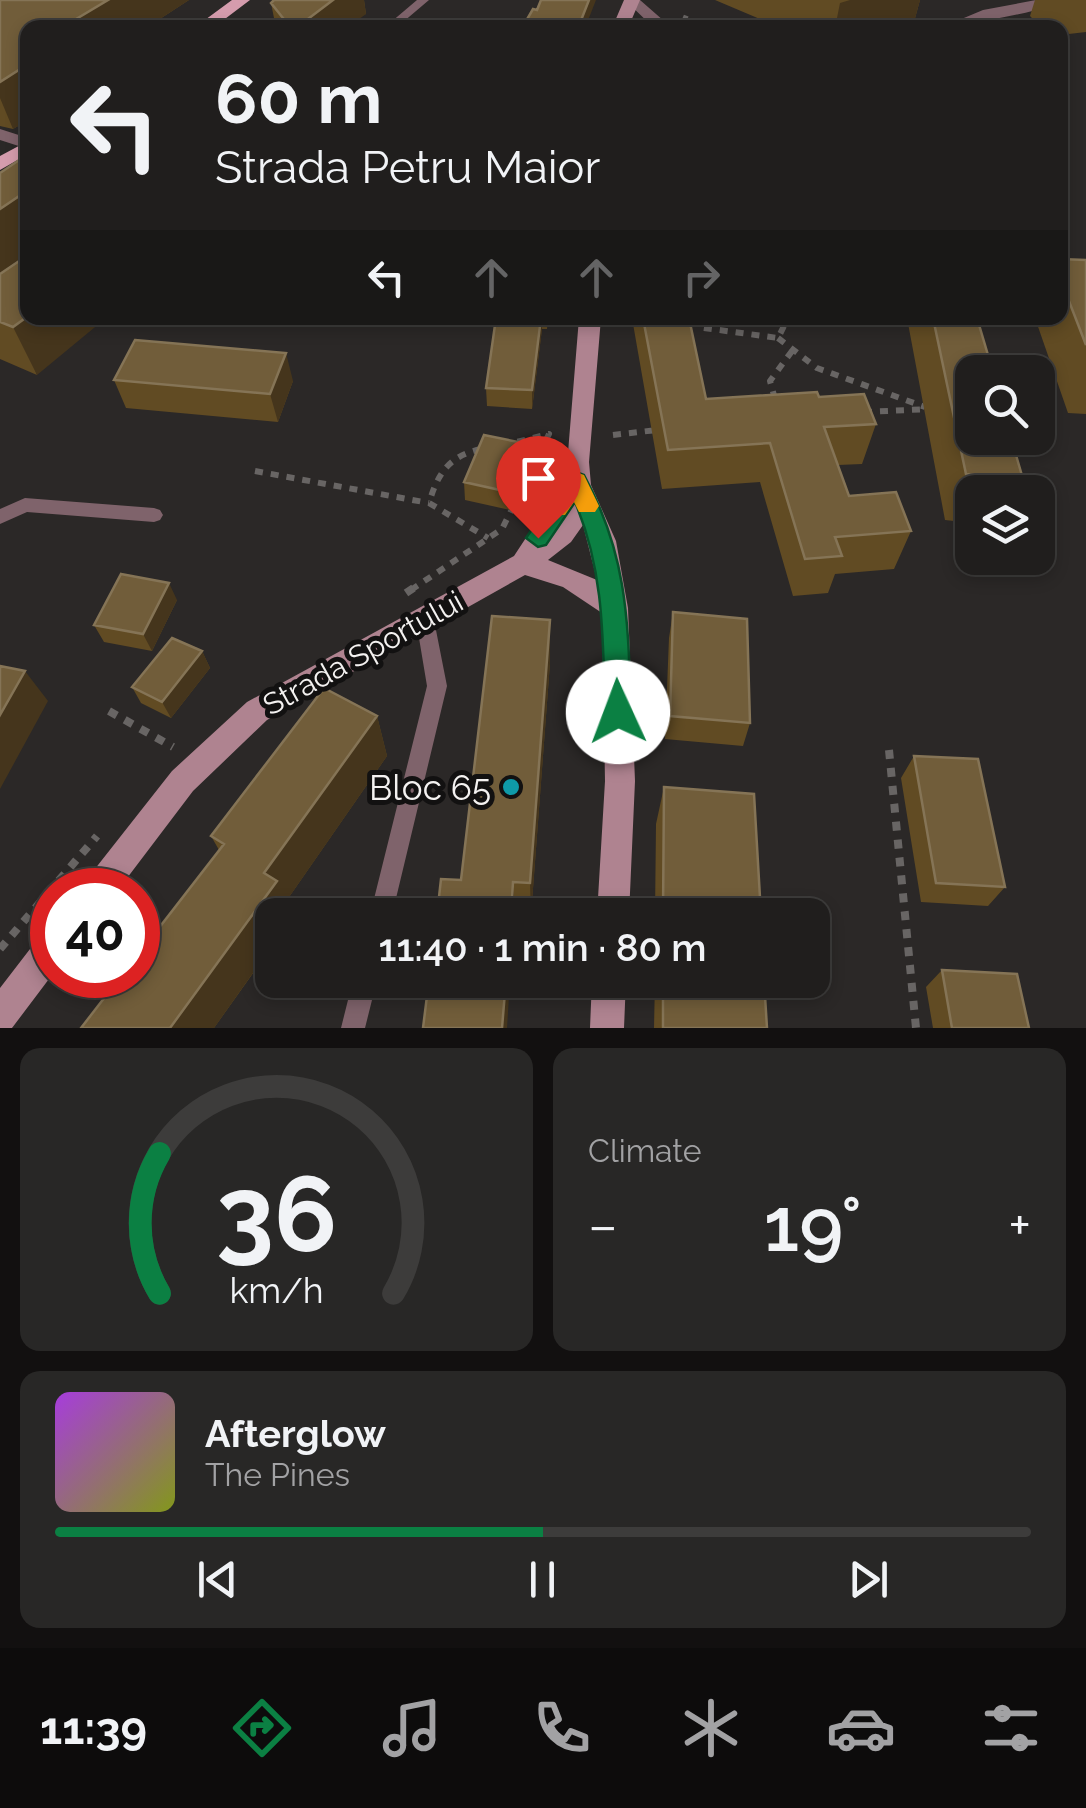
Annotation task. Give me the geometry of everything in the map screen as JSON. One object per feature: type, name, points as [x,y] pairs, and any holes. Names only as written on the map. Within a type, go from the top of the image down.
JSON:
[{"type":"main road","points":[[213,20],[242,0]]},
{"type":"main road","points":[[589,325],[576,481],[603,541],[615,608],[620,781],[614,898]]},
{"type":"main road","name":"Strada Sportului","points":[[115,868],[198,762],[234,727],[284,693],[425,620],[558,541],[578,514],[576,481]]},
{"type":"main road","points":[[522,564],[560,572],[592,587],[615,608]]},
{"type":"main road","points":[[0,1016],[30,977]]},
{"type":"main road","points":[[607,1028],[608,998]]},
{"type":"street","points":[[632,0],[655,20]]},
{"type":"street","points":[[971,20],[1063,0]]},
{"type":"lane","points":[[400,20],[424,0]]},
{"type":"lane","points":[[0,516],[25,505],[154,514]]},
{"type":"lane","points":[[385,898],[438,686],[425,620]]},
{"type":"lane","points":[[353,1028],[360,998]]},
{"type":"path","points":[[698,325],[778,338],[818,368],[930,410]]},
{"type":"path","points":[[778,338],[784,325]]},
{"type":"path","points":[[779,414],[770,382],[792,350]]},
{"type":"path","points":[[854,412],[944,410]]},
{"type":"path","points":[[613,435],[668,428]]},
{"type":"path","points":[[498,446],[549,434],[502,529]]},
{"type":"path","points":[[430,504],[437,476],[459,453],[485,448]]},
{"type":"path","points":[[255,471],[430,504],[488,538]]},
{"type":"path","points":[[109,711],[173,747]]},
{"type":"path","points":[[888,750],[916,1028]]},
{"type":"building","points":[[0,0],[108,0],[74,20],[20,20],[20,69],[0,82]]},
{"type":"building","points":[[333,0],[307,20],[285,20],[271,3]]},
{"type":"building","points":[[541,0],[589,0],[581,20],[527,20],[533,9],[537,10]]},
{"type":"building","points":[[20,159],[20,195],[0,209],[0,173]]},
{"type":"building","points":[[1068,259],[1086,260],[1086,345],[1068,299]]},
{"type":"building","points":[[20,260],[20,322],[13,327],[0,322],[0,274]]},
{"type":"building","points":[[495,325],[540,325],[532,390],[486,388]]},
{"type":"building","points":[[644,325],[690,325],[706,399],[817,392],[819,397],[864,394],[876,424],[824,427],[849,496],[896,492],[911,531],[835,537],[842,556],[805,559],[770,443],[668,450]]},
{"type":"building","points":[[934,325],[979,325],[988,355],[955,355],[955,422]]},
{"type":"building","points":[[135,340],[286,353],[270,394],[114,380]]},
{"type":"building","points":[[484,435],[528,444],[509,492],[464,482]]},
{"type":"building","points":[[962,455],[1016,455],[1022,475],[966,474]]},
{"type":"building","points":[[121,574],[169,583],[143,634],[94,625]]},
{"type":"building","points":[[673,612],[747,619],[750,723],[670,716]]},
{"type":"building","name":"Bloc 65","points":[[492,616],[550,620],[530,883],[513,882],[512,898],[439,898],[441,879],[461,880]]},
{"type":"building","points":[[172,638],[202,651],[162,702],[132,687]]},
{"type":"building","points":[[0,666],[25,671],[0,715]]},
{"type":"building","points":[[324,688],[377,716],[264,873],[277,881],[265,898],[255,898],[255,911],[170,1028],[81,1028],[104,998],[160,998],[160,927],[224,844],[211,836]]},
{"type":"building","points":[[914,756],[978,759],[1005,887],[936,883]]},
{"type":"building","points":[[664,787],[754,794],[760,898],[663,898]]},
{"type":"building","points":[[942,970],[1017,974],[1029,1028],[952,1028]]},
{"type":"building","points":[[427,998],[504,998],[502,1028],[423,1028]]},
{"type":"building","points":[[663,998],[765,998],[767,1028],[663,1028]]},
{"type":"slow traffic","points":[[557,509],[576,481],[587,506]]},
{"type":"place","name":"Bloc 65","points":[[511,787]]},
{"type":"route","points":[[538,538],[576,481],[603,541],[615,608],[618,712]]}]
